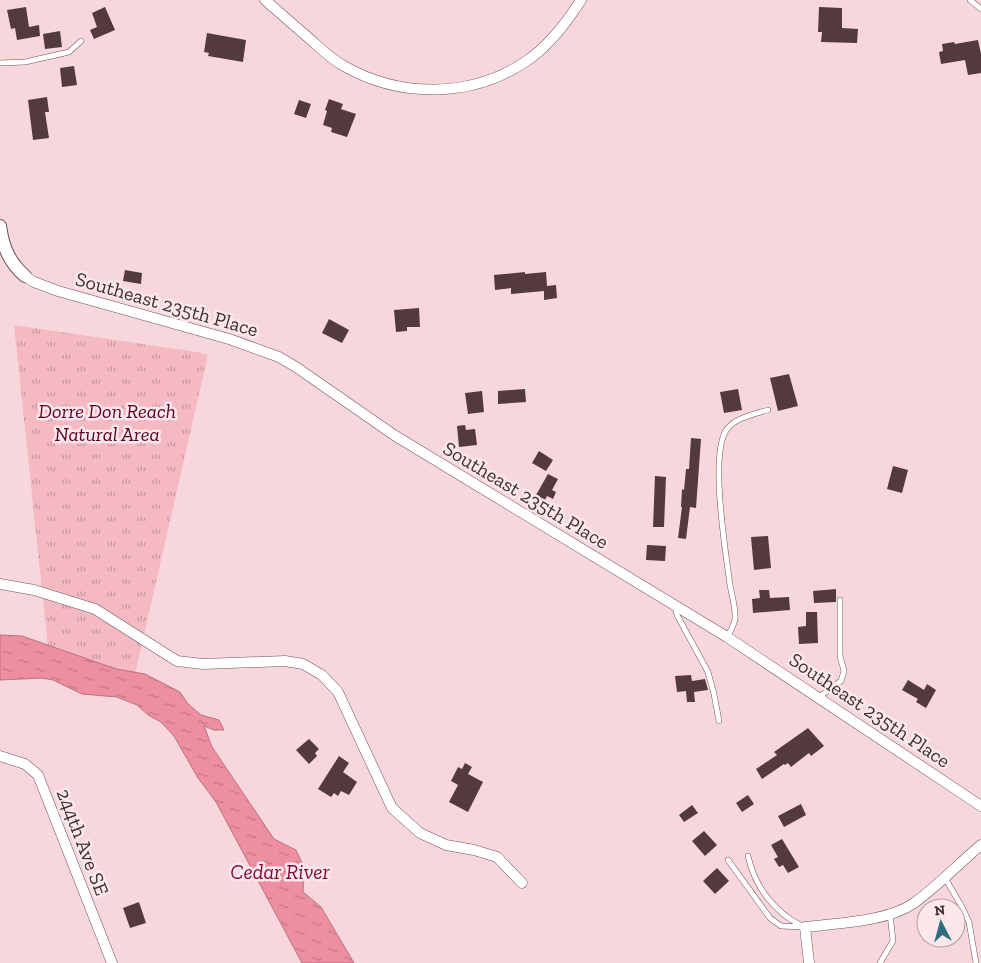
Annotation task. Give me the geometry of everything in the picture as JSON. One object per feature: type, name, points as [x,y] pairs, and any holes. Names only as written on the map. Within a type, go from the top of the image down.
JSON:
[{"type":"street","points":[[265,0],[342,66],[367,78],[393,86],[416,90],[471,86],[495,78],[525,62],[545,45],[582,0]]},
{"type":"street","points":[[0,226],[8,257],[16,269],[25,276]]},
{"type":"street","name":"Southeast 235th Place","points":[[25,276],[34,282],[58,291],[230,339],[279,357],[296,366],[394,435],[727,637],[820,697],[981,806]]},
{"type":"street","points":[[0,584],[34,590],[95,610],[177,661],[203,664],[285,661],[303,664],[322,675],[338,692],[392,808],[420,833],[446,845],[474,850],[497,857],[522,883]]},
{"type":"street","name":"244th Ave SE","points":[[0,756],[25,764],[38,775],[112,963]]},
{"type":"street","points":[[808,963],[805,927],[872,918],[890,914],[913,904],[981,845]]},
{"type":"lane","points":[[971,0],[981,9]]},
{"type":"lane","points":[[0,63],[25,62],[68,52],[80,41]]},
{"type":"lane","points":[[727,637],[735,619],[720,495],[719,462],[721,443],[728,428],[748,416],[768,410]]},
{"type":"lane","points":[[820,697],[841,681],[844,671],[840,656],[840,600]]},
{"type":"lane","points":[[675,605],[677,615],[708,672],[719,722]]},
{"type":"lane","points":[[748,856],[751,872],[763,893],[788,919],[805,927]]},
{"type":"lane","points":[[728,860],[770,918],[781,926],[805,927]]},
{"type":"lane","points":[[944,878],[969,922],[976,963]]},
{"type":"lane","points":[[880,963],[893,941],[890,914]]},
{"type":"green space","name":"Dorre Don Reach Natural Area","points":[[14,325],[208,355],[135,674],[117,671],[48,647]]},
{"type":"water","name":"Cedar River","points":[[0,635],[22,636],[116,669],[145,674],[180,692],[188,704],[201,715],[219,720],[224,730],[214,730],[204,726],[212,747],[274,839],[296,850],[304,867],[303,892],[321,907],[354,963],[302,963],[216,802],[198,778],[174,736],[161,722],[148,715],[137,705],[117,697],[82,694],[53,680],[42,678],[0,680]]},
{"type":"building","points":[[26,7],[29,27],[39,25],[40,36],[17,40],[15,28],[11,29],[7,10]]},
{"type":"building","points":[[105,7],[115,30],[94,39],[90,30],[97,27],[92,13]]},
{"type":"building","points":[[819,7],[842,8],[842,28],[858,29],[857,43],[821,42],[822,32],[818,32]]},
{"type":"building","points":[[60,31],[62,47],[45,49],[43,34]]},
{"type":"building","points":[[207,33],[246,40],[243,62],[208,56],[209,53],[204,52]]},
{"type":"building","points":[[978,40],[981,54],[981,73],[968,75],[965,60],[941,64],[939,52],[943,51],[942,44]]},
{"type":"building","points":[[74,66],[77,85],[62,87],[60,68]]},
{"type":"building","points":[[47,97],[49,112],[45,112],[49,138],[33,140],[28,100]]},
{"type":"building","points":[[329,99],[343,104],[341,109],[356,114],[347,137],[331,132],[332,128],[323,125]]},
{"type":"building","points":[[299,100],[311,104],[306,118],[294,114]]},
{"type":"building","points":[[125,270],[142,273],[141,284],[123,281]]},
{"type":"building","points":[[525,272],[525,274],[546,272],[547,286],[556,285],[557,298],[544,300],[544,291],[511,294],[511,288],[495,290],[494,275]]},
{"type":"building","points":[[419,308],[420,327],[407,327],[407,331],[396,332],[394,310]]},
{"type":"building","points":[[329,319],[349,330],[342,343],[322,333]]},
{"type":"building","points":[[789,374],[798,406],[778,411],[770,378]]},
{"type":"building","points":[[525,389],[526,402],[498,404],[498,391]]},
{"type":"building","points":[[738,389],[742,410],[724,413],[720,392]]},
{"type":"building","points":[[482,391],[484,412],[468,414],[465,393]]},
{"type":"building","points":[[465,425],[466,430],[475,429],[477,445],[459,447],[457,426]]},
{"type":"building","points":[[691,438],[701,439],[696,508],[690,507],[686,539],[678,538],[682,489],[684,490],[686,469],[689,469]]},
{"type":"building","points":[[539,451],[553,460],[546,471],[532,463]]},
{"type":"building","points":[[893,466],[908,470],[902,493],[887,489]]},
{"type":"building","points":[[548,474],[558,479],[552,490],[556,492],[553,499],[547,496],[545,500],[536,495]]},
{"type":"building","points":[[655,476],[666,477],[664,527],[653,527]]},
{"type":"building","points":[[768,536],[771,568],[754,570],[751,537]]},
{"type":"building","points":[[647,545],[666,546],[665,561],[646,560]]},
{"type":"building","points":[[836,589],[836,602],[814,603],[813,591]]},
{"type":"building","points":[[759,590],[769,590],[770,598],[789,597],[790,610],[753,613],[752,599],[760,598]]},
{"type":"building","points":[[806,612],[817,612],[818,643],[799,644],[798,627],[806,626]]},
{"type":"building","points":[[691,675],[692,681],[705,679],[708,690],[694,692],[695,702],[687,702],[686,691],[677,692],[675,676]]},
{"type":"building","points":[[908,680],[924,690],[927,684],[936,690],[926,708],[916,702],[918,699],[902,690]]},
{"type":"building","points":[[808,728],[824,746],[811,756],[809,753],[791,767],[788,763],[784,764],[762,779],[756,769],[777,755],[774,752]]},
{"type":"building","points":[[309,739],[319,749],[315,753],[317,756],[309,764],[296,750]]},
{"type":"building","points":[[339,756],[349,763],[343,772],[357,782],[349,795],[341,791],[338,796],[334,793],[331,797],[318,789]]},
{"type":"building","points":[[465,763],[472,767],[468,774],[483,782],[468,812],[449,802],[458,785],[451,781],[458,767],[462,769]]},
{"type":"building","points":[[748,795],[754,804],[742,812],[736,803]]},
{"type":"building","points":[[801,804],[806,815],[784,827],[778,816]]},
{"type":"building","points":[[692,805],[698,813],[684,822],[679,815]]},
{"type":"building","points":[[704,831],[717,845],[705,856],[692,841]]},
{"type":"building","points":[[782,839],[799,867],[788,873],[783,865],[779,867],[774,859],[778,857],[771,845]]},
{"type":"building","points":[[717,868],[729,881],[715,894],[703,881]]},
{"type":"building","points":[[139,902],[146,923],[130,928],[123,908]]}]
